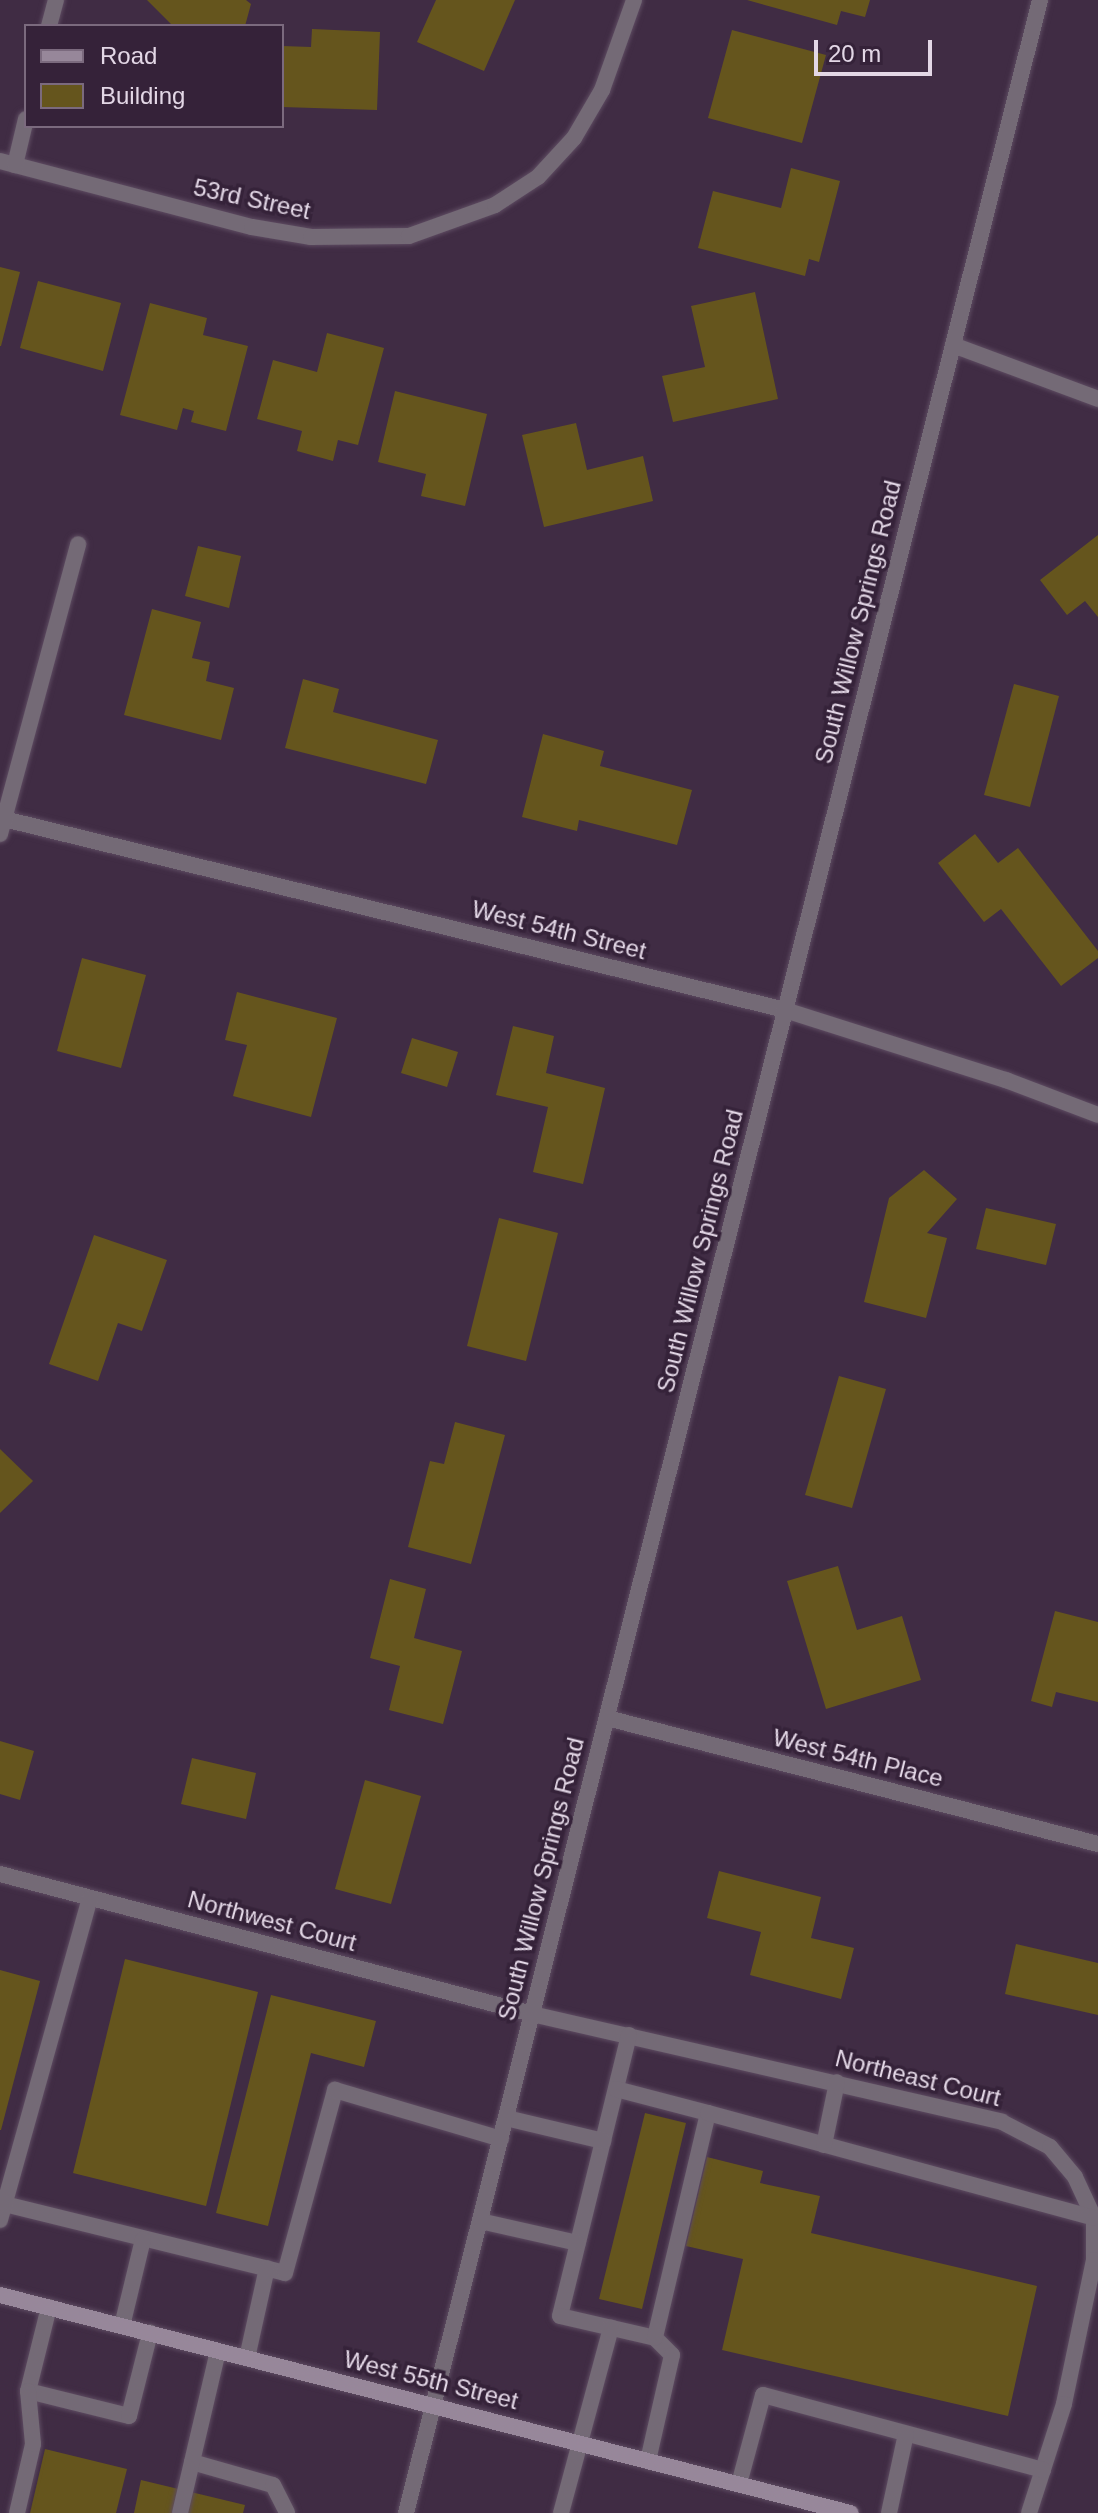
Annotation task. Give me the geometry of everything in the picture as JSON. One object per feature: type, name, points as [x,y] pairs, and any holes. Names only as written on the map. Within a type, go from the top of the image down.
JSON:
[{"type":"main road","name":"West 55th Street","points":[[0,2295],[739,2484],[819,2509],[850,2513]]},
{"type":"street","points":[[50,24],[56,0]]},
{"type":"street","name":"53rd Street","points":[[7,163],[252,227],[311,237],[409,236],[495,205],[538,177],[574,138],[602,90],[634,0]]},
{"type":"street","name":"South Willow Springs Road","points":[[406,2513],[1040,0]]},
{"type":"street","points":[[7,163],[24,124]]},
{"type":"street","points":[[953,345],[1098,399]]},
{"type":"street","points":[[1,824],[78,544]]},
{"type":"street","name":"West 54th Street","points":[[1,824],[785,1010],[1006,1080],[1098,1115]]},
{"type":"street","name":"West 54th Place","points":[[607,1718],[1098,1844]]},
{"type":"street","name":"Northwest Court","points":[[0,1874],[532,2014]]},
{"type":"street","points":[[90,1898],[1,2209],[285,2273],[335,2090],[501,2139]]},
{"type":"street","name":"Northeast Court","points":[[532,2014],[1002,2122],[1038,2141],[1075,2177],[1094,2218],[1094,2275],[1064,2404],[1029,2513]]},
{"type":"street","points":[[629,2035],[560,2316],[655,2338],[672,2355],[648,2461]]},
{"type":"street","points":[[824,2145],[837,2082]]},
{"type":"street","points":[[616,2089],[1094,2218]]},
{"type":"street","points":[[655,2338],[708,2113]]},
{"type":"street","points":[[506,2118],[603,2141]]},
{"type":"street","points":[[480,2221],[578,2243]]},
{"type":"street","points":[[122,2326],[143,2239]]},
{"type":"street","points":[[247,2358],[267,2268]]},
{"type":"street","points":[[17,2513],[33,2444],[28,2391],[49,2307]]},
{"type":"street","points":[[561,2513],[611,2328]]},
{"type":"street","points":[[28,2391],[129,2416],[150,2333]]},
{"type":"street","points":[[180,2513],[218,2351]]},
{"type":"street","points":[[739,2484],[763,2395],[1043,2470]]},
{"type":"street","points":[[889,2513],[906,2434]]},
{"type":"street","points":[[192,2462],[273,2485],[287,2513]]},
{"type":"building","points":[[147,0],[246,0],[251,4],[246,24],[171,24]]},
{"type":"building","points":[[436,0],[515,0],[484,71],[417,42]]},
{"type":"building","points":[[747,0],[870,0],[865,17],[841,11],[837,25]]},
{"type":"building","points":[[312,29],[380,32],[377,110],[284,107],[284,46],[311,47]]},
{"type":"building","points":[[732,30],[826,55],[802,143],[708,118]]},
{"type":"building","points":[[791,168],[840,181],[819,262],[809,259],[805,276],[698,248],[713,191],[781,208]]},
{"type":"building","points":[[0,267],[20,272],[1,346],[0,346]]},
{"type":"building","points":[[38,281],[121,303],[103,371],[20,348]]},
{"type":"building","points":[[755,292],[778,399],[673,422],[662,376],[705,367],[691,306]]},
{"type":"building","points":[[150,303],[207,318],[203,335],[248,346],[226,431],[191,422],[194,411],[183,408],[177,430],[120,415]]},
{"type":"building","points":[[327,333],[384,348],[358,445],[338,440],[333,461],[297,451],[302,431],[257,419],[273,360],[317,372]]},
{"type":"building","points":[[395,391],[487,414],[465,506],[421,496],[426,474],[378,462]]},
{"type":"building","points":[[576,423],[587,470],[643,456],[653,501],[544,527],[522,435]]},
{"type":"building","points":[[1098,535],[1098,617],[1085,601],[1067,615],[1040,580]]},
{"type":"building","points":[[198,546],[241,556],[229,608],[185,596]]},
{"type":"building","points":[[152,609],[201,622],[192,658],[210,662],[206,681],[234,688],[221,740],[124,715]]},
{"type":"building","points":[[303,679],[339,689],[333,712],[438,740],[426,784],[285,748]]},
{"type":"building","points":[[1014,684],[1059,696],[1030,807],[984,795]]},
{"type":"building","points":[[543,734],[604,751],[600,766],[692,790],[677,845],[579,820],[577,831],[522,817]]},
{"type":"building","points":[[975,834],[998,863],[1018,848],[1098,951],[1098,958],[1061,986],[1001,909],[984,922],[938,863]]},
{"type":"building","points":[[82,958],[146,975],[121,1068],[57,1051]]},
{"type":"building","points":[[237,992],[337,1018],[311,1117],[233,1096],[247,1045],[225,1040]]},
{"type":"building","points":[[513,1026],[554,1036],[546,1073],[605,1088],[583,1184],[533,1172],[548,1107],[496,1095]]},
{"type":"building","points":[[412,1038],[458,1052],[447,1087],[401,1073]]},
{"type":"building","points":[[924,1170],[957,1199],[927,1233],[947,1238],[926,1318],[864,1302],[889,1198]]},
{"type":"building","points":[[986,1208],[1056,1224],[1046,1265],[976,1249]]},
{"type":"building","points":[[499,1218],[558,1233],[526,1361],[467,1346]]},
{"type":"building","points":[[94,1235],[167,1260],[142,1331],[118,1323],[98,1381],[49,1364]]},
{"type":"building","points":[[839,1376],[886,1389],[852,1508],[805,1495]]},
{"type":"building","points":[[455,1422],[505,1435],[471,1564],[408,1547],[430,1461],[444,1464]]},
{"type":"building","points":[[0,1449],[33,1481],[0,1513]]},
{"type":"building","points":[[838,1566],[857,1630],[902,1616],[921,1680],[826,1709],[787,1581]]},
{"type":"building","points":[[390,1579],[426,1589],[414,1638],[462,1651],[443,1724],[389,1710],[400,1666],[370,1658]]},
{"type":"building","points":[[1055,1611],[1098,1622],[1098,1702],[1056,1692],[1052,1707],[1031,1701]]},
{"type":"building","points":[[0,1741],[34,1751],[20,1800],[0,1794]]},
{"type":"building","points":[[192,1758],[256,1773],[246,1819],[181,1804]]},
{"type":"building","points":[[365,1780],[421,1796],[391,1904],[335,1889]]},
{"type":"building","points":[[719,1871],[821,1897],[811,1938],[854,1948],[841,1999],[750,1975],[761,1932],[707,1918]]},
{"type":"building","points":[[1016,1944],[1098,1963],[1098,2015],[1005,1994]]},
{"type":"building","points":[[125,1959],[258,1992],[206,2206],[73,2173]]},
{"type":"building","points":[[0,1970],[40,1981],[1,2130],[0,2130]]},
{"type":"building","points":[[271,1995],[376,2021],[364,2067],[311,2053],[268,2226],[216,2213]]},
{"type":"building","points":[[645,2113],[686,2123],[642,2309],[599,2299]]},
{"type":"building","points":[[707,2157],[763,2171],[760,2183],[820,2196],[811,2233],[1037,2286],[1008,2416],[722,2350],[743,2259],[686,2246]]},
{"type":"building","points":[[45,2449],[127,2469],[116,2513],[30,2513]]},
{"type":"building","points":[[141,2480],[245,2505],[243,2513],[134,2513]]}]
